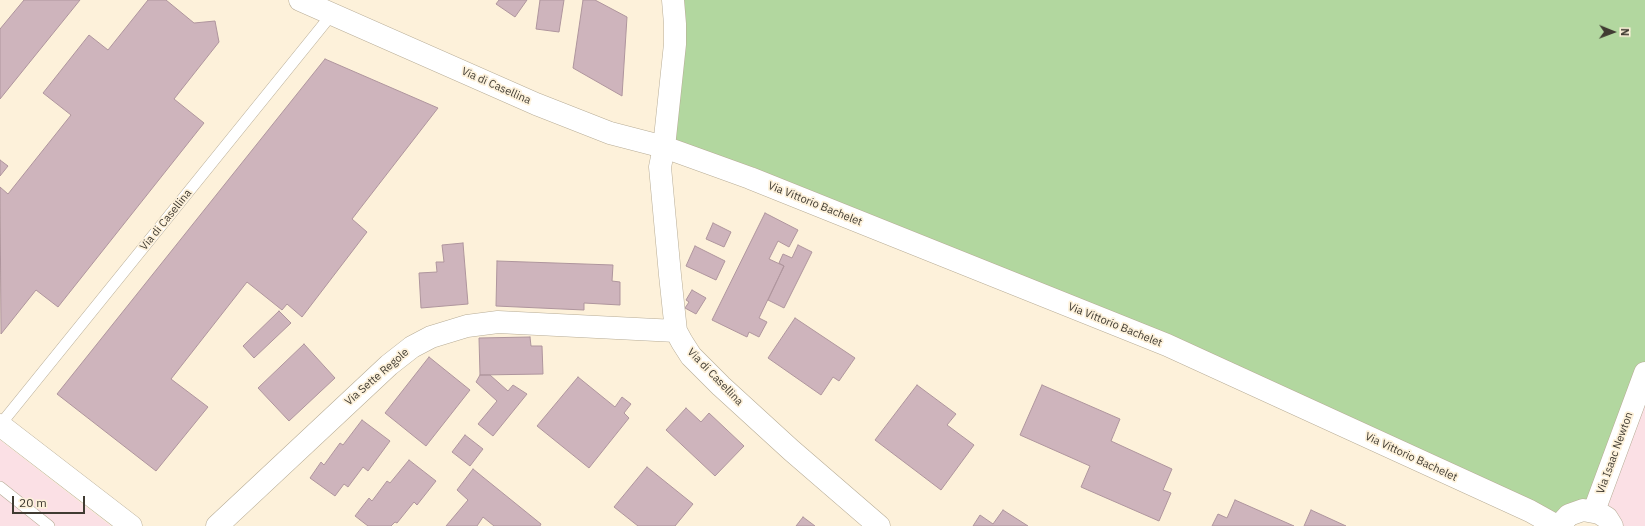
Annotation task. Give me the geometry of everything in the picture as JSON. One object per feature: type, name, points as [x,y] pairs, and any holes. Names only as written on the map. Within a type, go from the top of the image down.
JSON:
[{"type":"street","name":"Via di Casellina","points":[[300,0],[536,104],[610,133],[664,147]]},
{"type":"street","name":"Via di Casellina","points":[[672,0],[675,24],[675,44],[664,147],[660,167],[676,331],[691,356],[721,386],[791,450],[879,526]]},
{"type":"street","name":"Via Vittorio Bachelet","points":[[664,147],[764,184],[1166,345],[1530,511],[1558,526]]},
{"type":"street","name":"Via Sette Regole","points":[[217,526],[389,365],[412,347],[431,337],[467,326],[506,321],[676,331]]},
{"type":"street","name":"Via Isaac Newton","points":[[1594,511],[1645,373]]},
{"type":"street","points":[[0,425],[131,526]]},
{"type":"street","points":[[1558,526],[1573,512],[1583,510],[1594,511],[1607,518],[1612,526]]},
{"type":"lane","name":"Via di Casellina","points":[[0,425],[332,14]]},
{"type":"lane","points":[[0,487],[49,526]]},
{"type":"shaded area","points":[[1645,372],[1645,526],[1612,526],[1603,515]]},
{"type":"shaded area","points":[[0,440],[111,526],[0,526]]},
{"type":"green space","points":[[673,0],[1645,0],[1645,373],[1600,493],[1565,518],[664,147]]},
{"type":"building","points":[[24,0],[80,0],[0,99],[0,29]]},
{"type":"building","points":[[148,0],[166,0],[194,23],[215,21],[219,42],[174,99],[204,123],[58,307],[36,290],[1,334],[0,187],[8,194],[71,115],[43,93],[89,35],[108,50]]},
{"type":"building","points":[[499,0],[527,0],[515,17],[496,4]]},
{"type":"building","points":[[540,0],[564,0],[559,32],[536,29]]},
{"type":"building","points":[[583,0],[595,0],[627,17],[622,96],[573,68]]},
{"type":"building","points":[[325,59],[438,108],[352,219],[367,232],[302,317],[287,304],[282,310],[247,282],[171,379],[208,407],[156,471],[57,394]]},
{"type":"building","points":[[0,160],[8,166],[0,176]]},
{"type":"building","points":[[765,213],[798,230],[789,247],[778,241],[769,259],[784,266],[759,318],[767,322],[759,337],[749,332],[747,337],[712,320]]},
{"type":"building","points":[[713,223],[731,232],[724,247],[706,239]]},
{"type":"building","points":[[463,243],[468,304],[421,308],[419,273],[437,272],[436,262],[444,262],[442,245]]},
{"type":"building","points":[[798,245],[812,252],[784,308],[768,300],[784,266],[779,263],[783,254],[792,258]]},
{"type":"building","points":[[695,246],[725,261],[716,280],[686,266]]},
{"type":"building","points":[[497,261],[613,265],[612,281],[620,282],[620,305],[584,303],[584,310],[496,306]]},
{"type":"building","points":[[692,290],[706,298],[696,314],[685,308],[689,302],[686,300]]},
{"type":"building","points":[[279,311],[291,323],[254,358],[243,346]]},
{"type":"building","points":[[795,318],[855,358],[839,381],[833,377],[821,395],[768,358]]},
{"type":"building","points":[[530,337],[531,346],[542,346],[543,374],[480,375],[479,338]]},
{"type":"building","points":[[304,344],[335,378],[289,421],[258,388]]},
{"type":"building","points":[[429,357],[470,390],[426,446],[385,413]]},
{"type":"building","points":[[480,375],[490,375],[508,391],[513,385],[527,394],[493,436],[478,424],[497,401],[476,382]]},
{"type":"building","points":[[578,377],[615,407],[622,397],[631,404],[624,413],[629,418],[589,468],[537,426]]},
{"type":"building","points":[[917,385],[956,414],[947,425],[974,445],[941,490],[875,440]]},
{"type":"building","points":[[1042,385],[1120,419],[1111,441],[1172,469],[1163,490],[1171,493],[1159,521],[1081,487],[1090,466],[1020,435]]},
{"type":"building","points":[[686,408],[701,422],[709,413],[744,446],[715,476],[666,430]]},
{"type":"building","points":[[362,420],[390,441],[368,471],[363,467],[348,487],[344,484],[335,496],[310,478],[321,462],[324,465],[340,443],[343,445]]},
{"type":"building","points":[[465,435],[483,449],[470,466],[452,452]]},
{"type":"building","points":[[409,460],[436,481],[417,505],[414,502],[397,523],[395,522],[391,526],[368,526],[355,516],[369,498],[372,501],[387,481],[390,483]]},
{"type":"building","points":[[647,467],[693,504],[675,526],[638,526],[614,507]]},
{"type":"building","points":[[473,469],[541,524],[540,526],[494,526],[483,517],[477,526],[446,526],[468,500],[457,490]]},
{"type":"building","points":[[1235,500],[1294,526],[1212,526],[1218,514],[1227,518]]},
{"type":"building","points":[[1003,510],[1028,526],[973,526],[980,515],[993,524]]},
{"type":"building","points":[[1311,510],[1346,526],[1304,526]]},
{"type":"building","points":[[803,517],[815,526],[796,526]]}]
